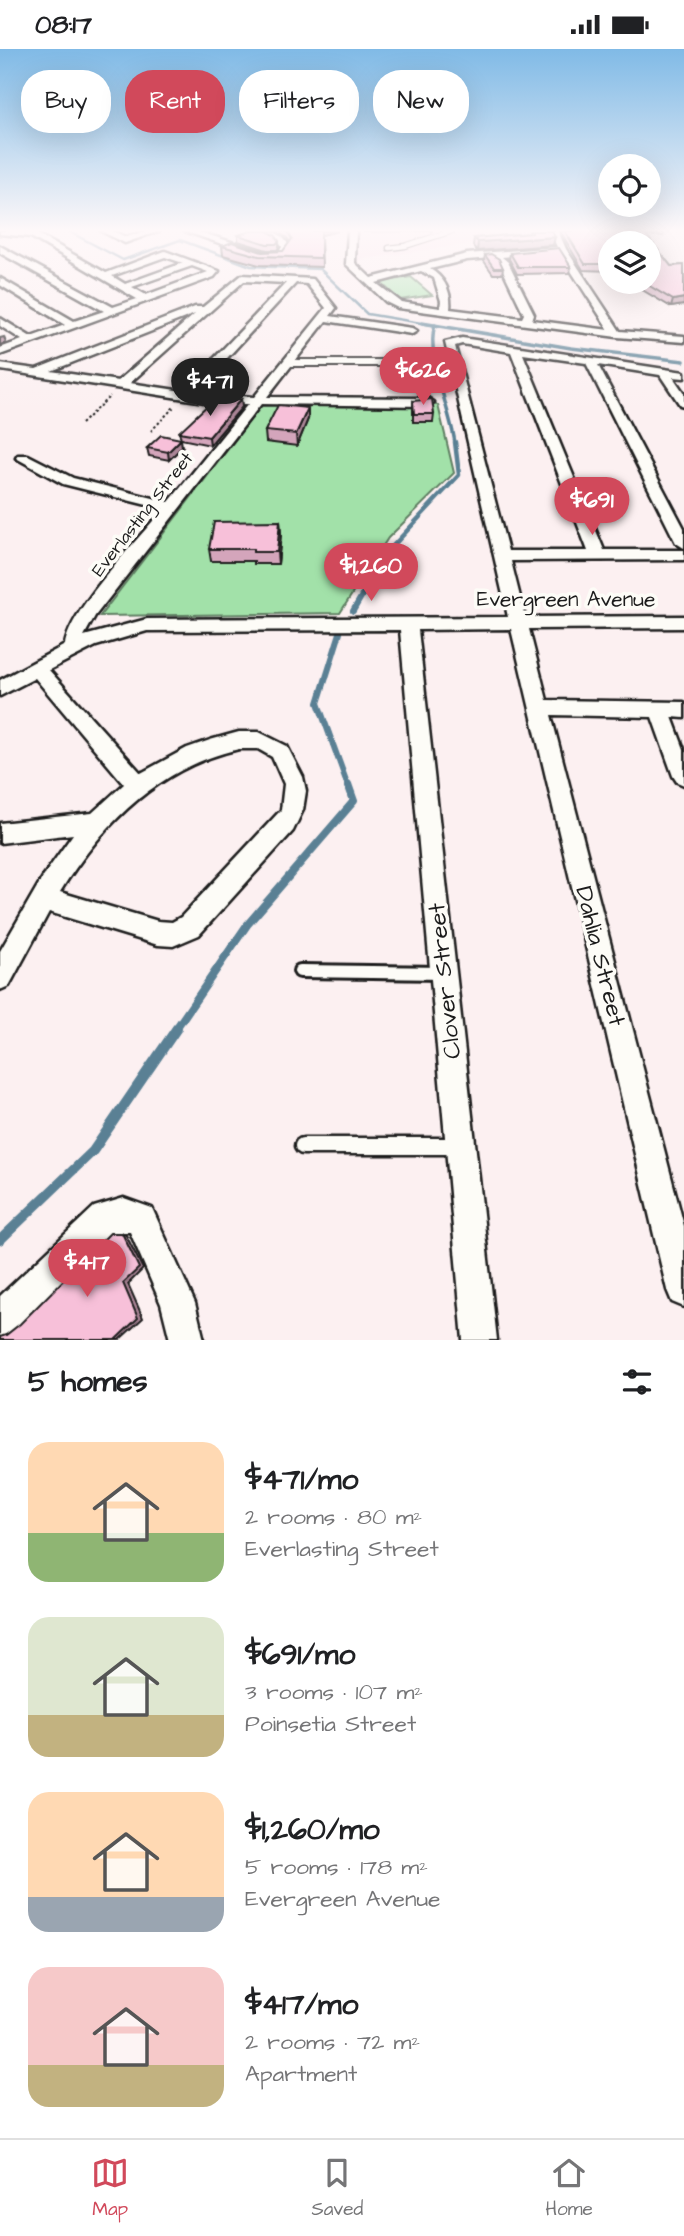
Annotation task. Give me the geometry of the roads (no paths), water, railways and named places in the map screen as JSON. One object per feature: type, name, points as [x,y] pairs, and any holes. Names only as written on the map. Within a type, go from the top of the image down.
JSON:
[{"type":"street","points":[[17,291],[74,326]]},
{"type":"street","points":[[76,291],[112,311]]},
{"type":"street","points":[[130,291],[145,299]]},
{"type":"street","points":[[1,352],[165,291]]},
{"type":"street","points":[[121,385],[226,291]]},
{"type":"street","points":[[186,395],[283,291]]},
{"type":"street","points":[[316,291],[327,313],[412,331]]},
{"type":"street","points":[[379,291],[398,305],[445,309],[617,334],[684,339]]},
{"type":"street","points":[[443,291],[445,309]]},
{"type":"street","points":[[518,291],[529,314],[526,322]]},
{"type":"street","points":[[589,291],[617,334]]},
{"type":"street","points":[[37,372],[210,305]]},
{"type":"street","name":"Everlasting Street","points":[[73,651],[75,636],[88,613],[327,313]]},
{"type":"street","points":[[0,321],[31,342]]},
{"type":"street","name":"Dahlia Street","points":[[515,348],[462,341],[449,344],[684,1290]]},
{"type":"street","points":[[515,348],[684,376]]},
{"type":"street","points":[[515,348],[598,555]]},
{"type":"street","points":[[590,360],[684,543]]},
{"type":"street","points":[[1,367],[186,395],[256,402],[428,402]]},
{"type":"street","points":[[664,372],[684,402]]},
{"type":"street","points":[[23,458],[68,481],[172,507]]},
{"type":"street","points":[[501,556],[684,555]]},
{"type":"street","name":"Clover Street","points":[[408,622],[480,1340]]},
{"type":"street","name":"Evergreen Avenue","points":[[0,689],[114,631],[147,625],[684,622]]},
{"type":"street","points":[[38,669],[139,786]]},
{"type":"street","points":[[538,707],[684,710]]},
{"type":"street","points":[[659,711],[684,776]]},
{"type":"street","points":[[0,977],[44,899],[96,822],[139,786],[190,756],[216,745],[244,740],[262,741],[275,747],[284,758],[297,794],[295,809],[285,824],[202,916],[173,934],[141,929],[44,899]]},
{"type":"street","points":[[0,833],[96,822]]},
{"type":"street","points":[[0,1320],[105,1218],[124,1214],[141,1219],[178,1303],[187,1340]]},
{"type":"lane","points":[[287,363],[424,363]]},
{"type":"lane","points":[[300,971],[444,973]]},
{"type":"lane","points":[[303,1146],[461,1146]]},
{"type":"waterway","points":[[343,291],[367,314],[433,325]]},
{"type":"waterway","points":[[422,323],[435,325]]},
{"type":"waterway","points":[[435,325],[571,348],[684,361]]},
{"type":"waterway","points":[[435,325],[433,351],[455,443]]},
{"type":"waterway","points":[[363,594],[390,549],[459,475],[455,442]]},
{"type":"waterway","points":[[353,611],[364,592]]},
{"type":"waterway","points":[[340,633],[318,703],[348,786]]},
{"type":"waterway","points":[[175,1030],[247,925],[354,801],[348,784]]},
{"type":"waterway","points":[[0,1240],[93,1151],[177,1028]]}]
